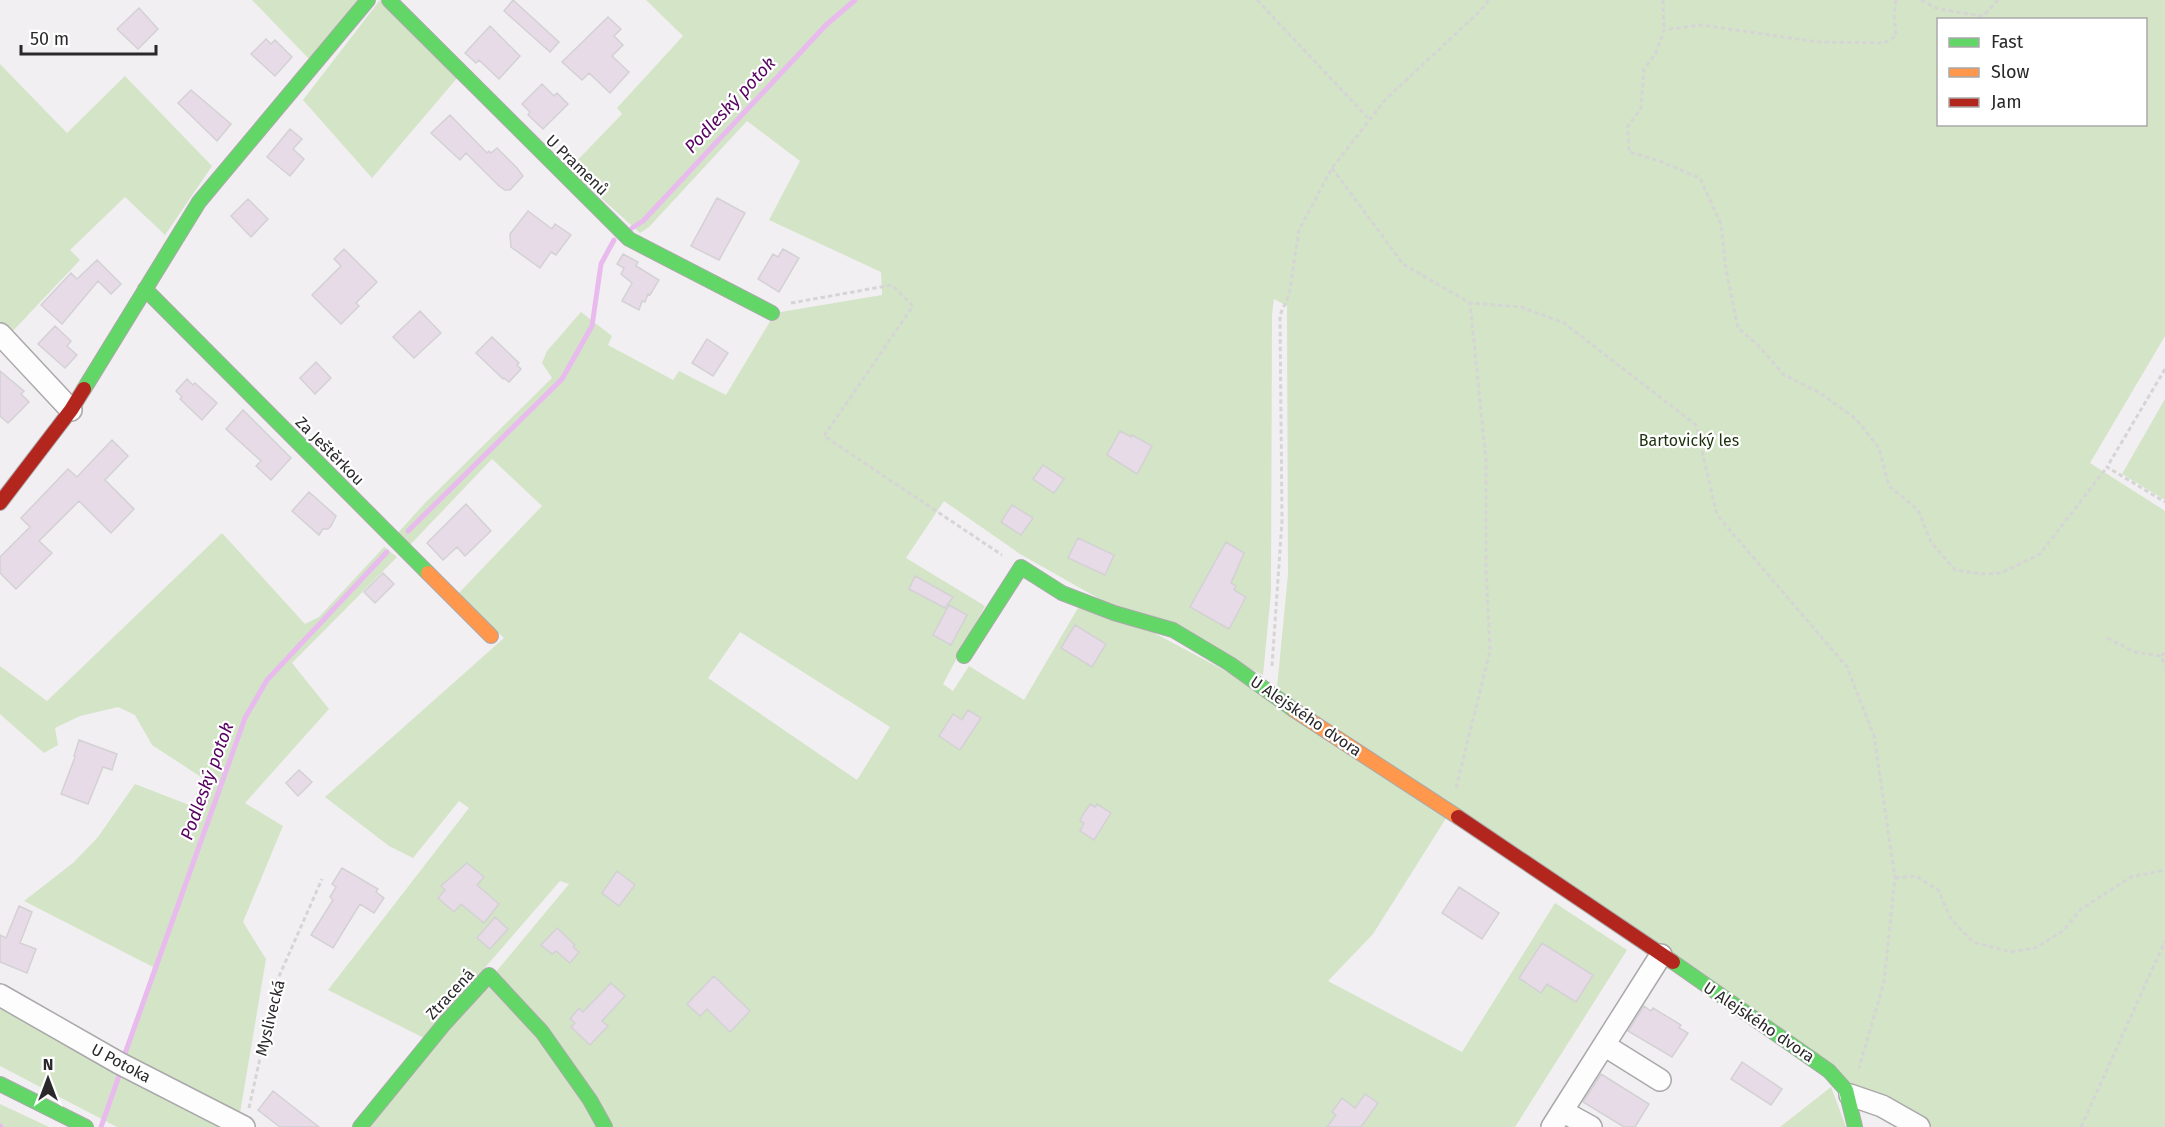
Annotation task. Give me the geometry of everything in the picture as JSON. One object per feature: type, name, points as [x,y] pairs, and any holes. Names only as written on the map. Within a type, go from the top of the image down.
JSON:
[{"type":"street","points":[[0,502],[71,410],[199,202],[368,0]]},
{"type":"street","name":"U Pramenů","points":[[389,0],[629,239],[768,311]]},
{"type":"street","name":"Za Ještěrkou","points":[[145,289],[491,636]]},
{"type":"street","points":[[0,334],[71,410]]},
{"type":"street","points":[[964,656],[1021,567]]},
{"type":"street","name":"U Alejského dvora","points":[[1021,567],[1062,593],[1114,613],[1173,630],[1230,664],[1276,698],[1633,934],[1820,1063],[1841,1080],[1850,1095]]},
{"type":"street","points":[[1591,1127],[1557,1119],[1661,955]]},
{"type":"street","name":"Ztracená","points":[[360,1127],[445,1023],[489,975],[542,1032],[590,1100],[605,1127]]},
{"type":"street","name":"U Potoka","points":[[0,995],[119,1063],[245,1121]]},
{"type":"street","points":[[1604,1045],[1660,1080]]},
{"type":"street","points":[[0,1084],[86,1127]]},
{"type":"street","points":[[1855,1127],[1850,1095],[1882,1106],[1919,1127]]},
{"type":"path","points":[[1257,0],[1370,120]]},
{"type":"path","points":[[1276,698],[1268,691],[1282,521],[1280,315],[1289,295],[1299,230],[1332,168],[1386,99],[1480,11],[1488,0]]},
{"type":"path","points":[[1663,0],[1664,30],[1656,53],[1644,69],[1641,108],[1628,126],[1629,152],[1657,160],[1700,178],[1721,224],[1726,270],[1738,328],[1758,345],[1783,374],[1820,393],[1856,419],[1879,448],[1889,486],[1918,510],[1931,542],[1955,570],[1983,574],[2001,573],[2040,554],[2107,467],[2165,369]]},
{"type":"path","points":[[1664,30],[1701,25],[1818,42],[1884,43],[1896,36],[1894,16],[1896,0]]},
{"type":"path","points":[[1921,0],[1938,9],[1983,15],[1998,0]]},
{"type":"path","points":[[1332,168],[1403,264],[1470,303],[1521,307],[1564,323],[1696,425],[1717,515],[1847,667],[1874,736],[1895,878],[1884,982],[1850,1095]]},
{"type":"path","points":[[768,311],[892,285],[913,306],[824,436],[1021,567]]},
{"type":"path","points":[[1450,812],[1490,651],[1486,568],[1486,460],[1470,303]]},
{"type":"path","points":[[2107,467],[2165,502]]},
{"type":"path","points":[[2107,638],[2135,652],[2163,655],[2165,666]]},
{"type":"path","points":[[1895,878],[1916,876],[1938,890],[1951,919],[1974,942],[2011,952],[2035,948],[2063,931],[2081,909],[2131,877],[2165,870]]},
{"type":"path","name":"Myslivecká","points":[[245,1121],[278,981],[322,879]]},
{"type":"path","points":[[2081,1127],[2165,941]]},
{"type":"green space","points":[[252,0],[359,0],[309,59]]},
{"type":"green space","points":[[380,0],[458,77],[372,178],[303,100]]},
{"type":"green space","name":"Bartovický les","points":[[646,0],[2165,0],[2165,336],[2090,463],[2165,511],[2165,1127],[1932,1127],[1871,1093],[1850,1095],[1450,812],[1373,934],[1328,981],[1462,1052],[1555,903],[1627,950],[1515,1127],[367,1127],[569,884],[560,881],[424,1038],[328,990],[469,808],[459,801],[413,858],[389,846],[325,797],[504,638],[457,595],[542,506],[492,459],[407,548],[395,536],[425,503],[552,378],[542,363],[547,351],[581,312],[612,336],[608,345],[673,380],[679,371],[726,395],[775,313],[882,295],[881,272],[769,220],[800,161],[747,121],[649,227],[640,233],[569,169],[622,114],[617,108],[683,36]],"holes":[[[1274,299],[1287,306],[1288,574],[1276,698],[1141,626],[1078,608],[1024,700],[969,666],[953,691],[943,684],[985,606],[906,558],[944,501],[1020,554],[1112,606],[1263,675],[1271,592],[1272,314]],[[740,632],[890,727],[857,780],[708,678]]]},
{"type":"green space","points":[[0,64],[67,133],[125,76],[212,166],[165,235],[125,197],[70,250],[80,260],[10,334],[0,323]]},
{"type":"green space","points":[[2165,399],[2165,500],[2122,474]]},
{"type":"green space","points":[[222,533],[305,624],[319,617],[384,547],[397,557],[292,663],[329,709],[245,803],[283,826],[243,922],[266,959],[239,1119],[123,1059],[153,967],[24,901],[73,863],[98,837],[135,784],[202,810],[214,786],[218,788],[152,745],[135,715],[118,707],[80,716],[55,728],[58,745],[44,753],[0,714],[0,666],[47,701]]},
{"type":"green space","points":[[0,996],[231,1127],[117,1127],[0,1066]]},
{"type":"green space","points":[[1831,1087],[1846,1127],[1780,1127]]},
{"type":"green space","points":[[0,1104],[49,1127],[0,1127]]},
{"type":"building","points":[[513,0],[559,42],[550,52],[504,11]]},
{"type":"building","points":[[139,8],[158,29],[138,49],[117,29]]},
{"type":"building","points":[[608,17],[621,29],[614,36],[623,45],[612,56],[629,72],[610,93],[589,73],[582,80],[562,62]]},
{"type":"building","points":[[490,26],[520,56],[499,79],[479,60],[476,63],[465,53]]},
{"type":"building","points":[[266,39],[271,44],[275,40],[292,57],[275,76],[251,54]]},
{"type":"building","points":[[542,84],[554,96],[557,93],[568,104],[543,129],[528,115],[530,112],[522,104]]},
{"type":"building","points":[[191,90],[231,124],[217,141],[178,103]]},
{"type":"building","points":[[450,115],[487,153],[497,148],[517,168],[523,176],[510,190],[499,186],[466,153],[460,160],[431,133]]},
{"type":"building","points":[[290,129],[302,139],[293,149],[304,159],[290,176],[267,157]]},
{"type":"building","points":[[717,198],[745,213],[719,260],[691,246]]},
{"type":"building","points":[[248,199],[268,219],[251,237],[231,216]]},
{"type":"building","points":[[528,211],[552,229],[555,224],[571,235],[556,255],[551,252],[540,268],[511,247],[510,234]]},
{"type":"building","points":[[344,249],[377,282],[356,303],[359,306],[341,324],[312,295],[341,266],[334,259]]},
{"type":"building","points":[[783,249],[799,258],[779,292],[758,279],[773,254],[778,257]]},
{"type":"building","points":[[623,254],[638,262],[636,266],[659,280],[645,302],[642,301],[639,310],[622,301],[632,283],[621,274],[624,268],[617,264]]},
{"type":"building","points":[[97,260],[121,284],[111,294],[98,281],[62,324],[41,305],[71,273],[77,279]]},
{"type":"building","points":[[420,311],[441,333],[414,358],[393,337]]},
{"type":"building","points":[[55,326],[71,341],[67,346],[77,355],[65,368],[38,344]]},
{"type":"building","points":[[492,337],[519,363],[517,365],[521,369],[509,382],[476,353]]},
{"type":"building","points":[[707,339],[728,353],[713,376],[692,363]]},
{"type":"building","points":[[316,362],[331,378],[315,394],[300,378]]},
{"type":"building","points":[[0,371],[24,391],[21,394],[29,402],[8,423],[0,416]]},
{"type":"building","points":[[187,379],[193,385],[195,383],[217,403],[202,420],[180,399],[182,397],[176,391]]},
{"type":"building","points":[[243,410],[291,458],[271,480],[256,466],[261,461],[226,429]]},
{"type":"building","points":[[1120,431],[1152,446],[1137,474],[1107,455]]},
{"type":"building","points":[[112,440],[128,456],[105,480],[134,509],[111,533],[79,501],[39,541],[52,553],[16,589],[0,573],[0,557],[30,527],[21,518],[68,469],[77,477]]},
{"type":"building","points":[[1043,465],[1064,479],[1054,493],[1033,479]]},
{"type":"building","points":[[309,492],[336,516],[331,526],[323,529],[319,535],[292,511]]},
{"type":"building","points":[[466,504],[491,531],[465,556],[457,547],[443,560],[427,543]]},
{"type":"building","points":[[1012,505],[1033,518],[1021,535],[1001,522]]},
{"type":"building","points":[[1078,538],[1114,555],[1105,575],[1068,558]]},
{"type":"building","points":[[1226,542],[1244,553],[1231,583],[1236,586],[1234,590],[1246,597],[1229,629],[1190,607]]},
{"type":"building","points":[[383,573],[394,584],[375,603],[364,592]]},
{"type":"building","points":[[915,576],[953,597],[945,608],[909,589]]},
{"type":"building","points":[[949,605],[967,615],[951,645],[933,635]]},
{"type":"building","points":[[1075,625],[1106,644],[1092,667],[1061,648]]},
{"type":"building","points":[[968,710],[981,718],[960,750],[939,736],[953,714],[962,720]]},
{"type":"building","points":[[79,740],[117,754],[112,770],[103,767],[88,804],[61,794]]},
{"type":"building","points":[[299,770],[312,782],[298,796],[286,783]]},
{"type":"building","points":[[1090,804],[1095,807],[1097,804],[1111,813],[1094,840],[1080,831],[1084,823],[1080,821]]},
{"type":"building","points":[[467,863],[484,877],[477,885],[499,904],[484,923],[461,904],[454,912],[438,898],[445,890],[441,886]]},
{"type":"building","points":[[342,868],[378,889],[376,892],[384,898],[374,913],[360,904],[333,948],[311,935],[333,900],[330,897],[336,887],[332,884]]},
{"type":"building","points":[[617,871],[635,885],[619,906],[602,893]]},
{"type":"building","points":[[1459,887],[1499,913],[1482,939],[1442,913]]},
{"type":"building","points":[[19,906],[32,912],[20,943],[36,949],[27,973],[0,962],[0,935],[6,938]]},
{"type":"building","points":[[495,917],[508,929],[490,949],[477,938]]},
{"type":"building","points":[[557,928],[579,952],[570,963],[556,951],[552,954],[541,945]]},
{"type":"building","points":[[1542,943],[1593,975],[1576,1002],[1547,984],[1541,993],[1519,978]]},
{"type":"building","points":[[714,976],[750,1011],[730,1032],[707,1009],[700,1016],[687,1004]]},
{"type":"building","points":[[611,983],[625,996],[602,1021],[608,1026],[590,1045],[571,1027],[575,1023],[570,1019],[579,1008],[583,1012]]},
{"type":"building","points":[[1644,1006],[1651,1011],[1653,1008],[1681,1025],[1679,1028],[1688,1033],[1672,1057],[1628,1031]]},
{"type":"building","points":[[1742,1062],[1782,1089],[1771,1105],[1731,1079]]},
{"type":"building","points":[[1601,1074],[1649,1104],[1635,1127],[1624,1127],[1583,1102]]},
{"type":"building","points":[[273,1091],[319,1127],[280,1127],[258,1110]]},
{"type":"building","points":[[1365,1094],[1378,1103],[1361,1127],[1327,1127],[1336,1115],[1332,1112],[1342,1098],[1355,1108]]},
{"type":"waterway","name":"Podleský potok","points":[[632,228],[643,221],[826,25],[855,0]]},
{"type":"waterway","name":"Podleský potok","points":[[408,531],[562,379],[592,326],[601,264],[614,240]]},
{"type":"waterway","name":"Podleský potok","points":[[123,1059],[245,718],[267,680],[387,552]]},
{"type":"waterway","name":"Podleský potok","points":[[101,1127],[120,1073]]},
{"type":"traffic: fast","points":[[84,389],[199,202],[368,0]]},
{"type":"traffic: fast","points":[[389,0],[629,239],[772,313]]},
{"type":"traffic: fast","points":[[145,289],[428,573]]},
{"type":"traffic: fast","points":[[964,656],[1021,567],[1062,593],[1114,613],[1173,630],[1230,664],[1294,710]]},
{"type":"traffic: fast","points":[[1673,962],[1829,1071],[1846,1090],[1855,1127]]},
{"type":"traffic: fast","points":[[360,1127],[445,1023],[489,975],[542,1032],[590,1100],[605,1127]]},
{"type":"traffic: fast","points":[[0,1084],[86,1127]]},
{"type":"traffic: slow","points":[[428,573],[491,636]]},
{"type":"traffic: slow","points":[[1294,710],[1458,817]]},
{"type":"traffic: jam","points":[[0,503],[71,410],[84,389]]},
{"type":"traffic: jam","points":[[1458,817],[1673,962]]}]
